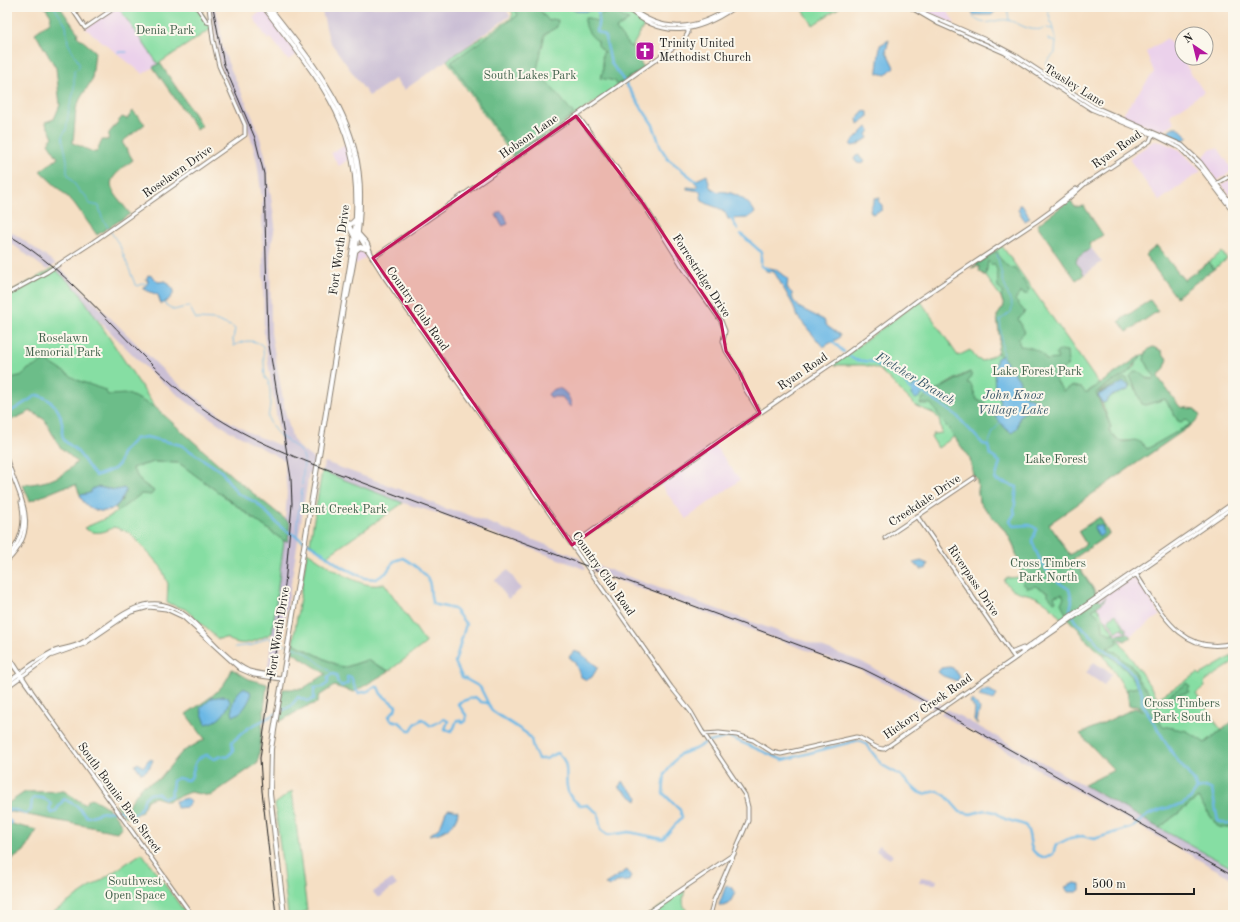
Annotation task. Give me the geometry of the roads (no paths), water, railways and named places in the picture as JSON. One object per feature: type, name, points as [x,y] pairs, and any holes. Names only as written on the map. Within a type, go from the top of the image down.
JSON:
[{"type":"main road","name":"Fort Worth Drive","points":[[267,8],[339,106],[348,128],[355,152],[360,194],[354,252],[305,532],[270,749],[270,794],[284,915]]},
{"type":"main road","name":"Fort Worth Drive","points":[[267,8],[315,72],[335,107],[349,144],[357,186],[356,234],[336,354]]},
{"type":"main road","points":[[356,219],[348,225],[356,234]]},
{"type":"main road","points":[[354,252],[360,247],[366,249]]},
{"type":"street","points":[[72,7],[85,28],[116,7]]},
{"type":"street","points":[[197,7],[207,22],[211,23]]},
{"type":"street","name":"Roselawn Drive","points":[[7,294],[54,268],[245,135],[245,125],[219,66],[209,7]]},
{"type":"street","points":[[626,7],[639,18],[655,25],[670,29],[712,22],[736,7]]},
{"type":"street","points":[[629,7],[656,22],[687,27],[711,19],[730,7]]},
{"type":"street","name":"Teasley Lane","points":[[910,7],[939,24],[1005,53],[1091,109],[1173,140],[1194,154],[1233,211]]},
{"type":"street","name":"Teasley Lane","points":[[915,7],[926,14],[988,41],[1018,57],[1093,106],[1153,133]]},
{"type":"street","name":"Hobson Lane","points":[[373,258],[684,40],[687,27]]},
{"type":"street","name":"Forrestridge Drive","points":[[577,115],[604,155],[636,195],[721,321],[725,331],[723,341],[726,351],[739,371],[745,389],[760,413]]},
{"type":"street","name":"Ryan Road","points":[[572,545],[843,356],[918,300],[1046,215],[1088,181],[1150,140],[1153,133]]},
{"type":"street","points":[[1215,185],[1233,174]]},
{"type":"street","name":"Teasley Lane","points":[[1215,185],[1233,206]]},
{"type":"street","name":"Country Club Road","points":[[356,234],[385,278],[671,687],[689,709],[744,793],[748,804],[748,818],[714,900],[710,915]]},
{"type":"street","name":"Country Club Road","points":[[356,234],[367,243],[373,258]]},
{"type":"street","points":[[7,460],[21,499],[26,521],[24,533],[18,548],[7,561]]},
{"type":"street","points":[[7,466],[14,480]]},
{"type":"street","name":"Creekdale Drive","points":[[885,538],[974,478]]},
{"type":"street","points":[[7,557],[16,545],[23,525],[24,514],[21,499]]},
{"type":"street","name":"Hickory Creek Road","points":[[1019,654],[1027,646],[1076,614],[1233,503]]},
{"type":"street","name":"Hickory Creek Road","points":[[1135,573],[1233,507]]},
{"type":"street","name":"Riverpass Drive","points":[[917,516],[1014,657]]},
{"type":"street","points":[[1135,573],[1162,614],[1179,632],[1204,644],[1223,645],[1233,643]]},
{"type":"street","points":[[7,683],[50,656],[84,644],[131,612],[153,607],[171,611],[187,620],[240,669],[254,675],[281,678]]},
{"type":"street","name":"Hickory Creek Road","points":[[705,735],[719,733],[737,735],[753,740],[779,753],[856,737],[864,738],[882,750],[941,710],[1071,617]]},
{"type":"street","points":[[1011,653],[1014,653],[1027,646]]},
{"type":"street","name":"South Bonnie Brae Street","points":[[7,653],[32,691],[192,915]]},
{"type":"street","name":"South Bonnie Brae Street","points":[[7,657],[21,674]]},
{"type":"street","points":[[7,687],[21,674]]},
{"type":"street","points":[[644,915],[734,854]]},
{"type":"water","points":[[567,7],[597,7],[590,11],[582,12]]},
{"type":"water","points":[[975,7],[999,7],[992,15],[974,15],[972,13]]},
{"type":"water","points":[[889,40],[886,51],[894,67],[886,75],[878,73],[877,70],[880,45]]},
{"type":"water","points":[[864,111],[868,112],[868,117],[858,124],[857,119]]},
{"type":"water","points":[[867,127],[870,130],[867,135],[868,138],[857,145],[852,146],[850,144]]},
{"type":"water","points":[[1173,127],[1178,127],[1188,137],[1182,141],[1168,132]]},
{"type":"water","points":[[859,155],[861,159],[865,160],[862,164],[857,163],[854,159]]},
{"type":"water","points":[[707,175],[710,187],[718,192],[728,192],[740,197],[749,204],[755,213],[748,218],[728,219],[722,210],[702,201],[700,191],[687,189],[687,187],[696,188],[698,186],[694,181]]},
{"type":"water","points":[[880,197],[878,201],[882,205],[882,210],[872,214],[870,210],[875,198]]},
{"type":"water","points":[[1019,205],[1022,205],[1030,218],[1025,221],[1018,210]]},
{"type":"water","points":[[500,211],[505,215],[508,224],[502,226],[496,215]]},
{"type":"water","points":[[764,267],[775,269],[788,279],[787,288],[792,293],[793,300],[800,308],[824,320],[827,326],[840,335],[839,338],[823,347],[797,316],[792,303],[774,272],[766,271]]},
{"type":"water","points":[[148,275],[152,276],[158,282],[166,281],[174,290],[173,294],[168,300],[161,304],[158,295],[143,289],[143,287],[147,285],[148,280],[146,280]]},
{"type":"water","name":"John Knox Village Lake","points":[[1002,356],[1020,381],[1021,390],[1023,393],[1026,396],[1042,403],[1041,413],[1031,409],[1020,415],[1017,428],[1012,433],[1005,428],[992,412],[993,409],[1000,408],[999,393],[995,390],[994,371],[997,358]]},
{"type":"water","points":[[1124,382],[1129,386],[1128,390],[1111,396],[1106,402],[1102,403],[1098,395]]},
{"type":"water","points":[[918,384],[926,386],[921,396],[916,399],[911,395],[913,385]]},
{"type":"water","points":[[558,388],[568,395],[571,403],[570,407],[562,397],[550,397],[548,394],[552,390]]},
{"type":"water","points":[[97,487],[116,490],[124,488],[126,490],[121,501],[116,506],[106,511],[100,511],[90,508],[82,500],[80,495],[90,493],[92,489]]},
{"type":"water","points":[[1095,525],[1102,526],[1104,533],[1099,537],[1094,528]]},
{"type":"water","points":[[921,561],[928,564],[926,569],[920,569],[914,563]]},
{"type":"water","points":[[574,651],[580,653],[598,667],[592,677],[587,680],[581,677],[574,661],[569,657]]},
{"type":"water","points":[[941,668],[953,668],[960,677],[957,681],[943,676],[938,672]]},
{"type":"water","points":[[243,688],[250,691],[251,696],[244,708],[233,716],[232,708],[234,701],[237,694]]},
{"type":"water","points":[[988,689],[997,695],[994,700],[979,696],[982,691]]},
{"type":"water","points":[[222,696],[228,697],[230,702],[226,710],[221,717],[211,723],[206,724],[200,708],[212,698]]},
{"type":"water","points":[[972,700],[980,708],[977,722],[978,724],[974,721],[975,709],[970,702]]},
{"type":"water","points":[[149,759],[153,760],[150,767],[141,773],[135,765],[138,763],[143,767]]},
{"type":"water","points":[[622,781],[638,797],[637,801],[619,787]]},
{"type":"water","points":[[186,798],[191,802],[187,807],[177,808],[175,801]]},
{"type":"water","points":[[449,809],[458,811],[455,821],[444,831],[429,835],[440,827],[446,811]]},
{"type":"water","points":[[627,870],[631,876],[629,881],[617,882],[609,887],[605,884]]},
{"type":"water","points":[[1075,883],[1080,884],[1080,890],[1076,892],[1068,892],[1065,887]]},
{"type":"water","points":[[726,885],[733,888],[735,893],[729,904],[724,906],[719,905]]},
{"type":"waterway","points":[[54,7],[66,25],[68,43],[79,63],[79,68],[74,70],[74,91],[69,109],[66,130],[62,136],[67,160],[67,173],[80,192],[85,195],[90,204],[99,206],[102,218],[120,246],[135,284],[138,286],[144,283],[148,285]]},
{"type":"waterway","name":"Fletcher Branch","points":[[595,7],[599,15]]},
{"type":"waterway","points":[[1007,7],[1009,20]]},
{"type":"waterway","points":[[1047,7],[1056,41],[1055,53],[1046,63],[1047,69]]},
{"type":"waterway","points":[[973,17],[986,23],[1007,20],[1028,28],[1037,30],[1043,29]]},
{"type":"waterway","name":"Fletcher Branch","points":[[599,18],[597,31],[605,36],[611,63],[624,81]]},
{"type":"waterway","points":[[1047,28],[1052,29]]},
{"type":"waterway","points":[[1048,39],[1055,42]]},
{"type":"waterway","points":[[118,52],[127,52]]},
{"type":"waterway","name":"Fletcher Branch","points":[[626,84],[653,125],[661,148],[668,159],[697,182]]},
{"type":"waterway","name":"Fletcher Branch","points":[[731,218],[738,230]]},
{"type":"waterway","name":"Fletcher Branch","points":[[741,234],[761,252],[761,266],[768,269]]},
{"type":"waterway","points":[[997,254],[1003,280],[1012,306],[1011,312],[1000,320],[1003,358]]},
{"type":"waterway","points":[[163,303],[174,310],[189,306],[196,319],[215,320],[233,327],[235,329],[233,339],[234,346],[241,342],[249,341],[257,342],[263,346],[265,378],[268,380],[270,390],[268,418],[276,432],[298,449],[304,460]]},
{"type":"waterway","name":"Fletcher Branch","points":[[831,340],[844,352]]},
{"type":"waterway","name":"Fletcher Branch","points":[[849,356],[855,360],[873,362],[904,381],[910,390],[913,390]]},
{"type":"waterway","name":"Fletcher Branch","points":[[920,391],[956,415],[983,444],[988,445],[990,455],[1000,462],[995,480],[1017,487],[1015,513],[1010,521],[1013,526],[1030,525],[1037,529],[1032,540],[1038,555],[1041,562],[1056,580],[1069,589],[1072,601],[1070,610],[1075,621],[1094,638],[1101,647],[1130,671],[1142,692],[1142,703],[1174,756],[1194,781],[1197,789]]},
{"type":"waterway","points":[[7,414],[37,395],[51,401],[61,418],[63,439],[77,451],[96,476],[114,469],[119,464],[122,453],[135,439],[146,437],[181,445],[221,471],[237,493],[257,503],[282,528],[316,548],[340,566],[365,578],[376,579],[386,573],[394,561],[403,558],[409,562],[428,579],[433,604],[454,609],[466,624],[455,662],[462,677],[480,687],[492,711],[526,733],[531,739],[538,759],[546,759],[557,753],[562,757],[565,762],[566,783],[570,796],[581,806],[587,805],[598,813],[601,830],[608,835],[629,832],[663,839],[682,817],[680,810],[663,793],[665,774],[680,754],[695,749],[705,743],[729,737],[783,760],[859,740],[865,743],[882,765],[900,775],[918,792],[923,794],[937,791],[946,796],[960,812],[971,814],[985,810],[995,812],[1005,819],[1025,825],[1028,830],[1032,849],[1034,852],[1046,858],[1053,854],[1056,845],[1070,838],[1082,836],[1094,839],[1133,827],[1148,815],[1163,809],[1181,805],[1189,800],[1197,789],[1206,787],[1212,790],[1218,821],[1228,824],[1232,822],[1233,816]]},
{"type":"waterway","points":[[988,445],[993,432],[1000,422]]},
{"type":"waterway","points":[[302,485],[304,462]]},
{"type":"waterway","points":[[297,537],[302,489]]},
{"type":"waterway","points":[[235,647],[253,645],[268,637],[275,642],[286,645]]},
{"type":"waterway","points":[[289,646],[304,651],[333,674]]},
{"type":"waterway","points":[[7,810],[17,810],[25,814],[31,810],[32,799],[40,798],[45,799],[50,803],[51,805],[49,809],[52,813],[55,812],[64,799],[77,806],[87,817],[111,811],[120,811],[132,814],[137,813],[141,808],[144,799],[148,795],[157,793],[164,798],[171,796],[173,781],[177,778],[187,780],[190,779],[195,764],[201,757],[207,755],[214,759],[222,756],[227,757],[233,751],[232,742],[248,728],[291,706],[298,697],[307,701],[314,699],[314,688],[323,687],[328,683],[328,677],[332,674],[336,675],[338,683],[342,686],[348,683],[347,677],[351,677],[356,690],[359,693],[368,691],[374,687],[378,687],[381,694],[396,706],[395,710],[389,716],[391,720],[399,722],[408,730],[412,730],[415,724],[422,719],[431,726],[444,719],[448,721],[445,729],[451,731],[457,720],[460,720],[462,723],[466,721],[466,715],[458,704],[460,702],[475,697],[481,702],[487,703]]},
{"type":"waterway","points":[[7,819],[11,822],[7,829]]},
{"type":"railway","points":[[213,7],[224,65],[255,138],[264,174],[268,339],[291,478],[292,504],[285,585],[260,758],[262,791],[276,915]]},
{"type":"railway","points":[[7,234],[31,250],[75,287],[157,370],[178,389],[225,423],[259,441],[313,464],[863,669],[901,688],[1233,876]]},
{"type":"place","name":"Trinity United Methodist Church","points":[[645,51]]},
{"type":"park label","name":"Denia Park","points":[[165,31]]},
{"type":"park label","name":"South Lakes Park","points":[[530,76]]},
{"type":"park label","name":"Roselawn Memorial Park","points":[[63,346]]},
{"type":"park label","name":"Lake Forest Park","points":[[1037,372]]},
{"type":"park label","name":"Lake Forest","points":[[1056,460]]},
{"type":"park label","name":"Bent Creek Park","points":[[344,510]]},
{"type":"park label","name":"Cross Timbers Park North","points":[[1048,571]]},
{"type":"park label","name":"Cross Timbers Park South","points":[[1182,711]]},
{"type":"park label","name":"Southwest Open Space","points":[[135,889]]}]
